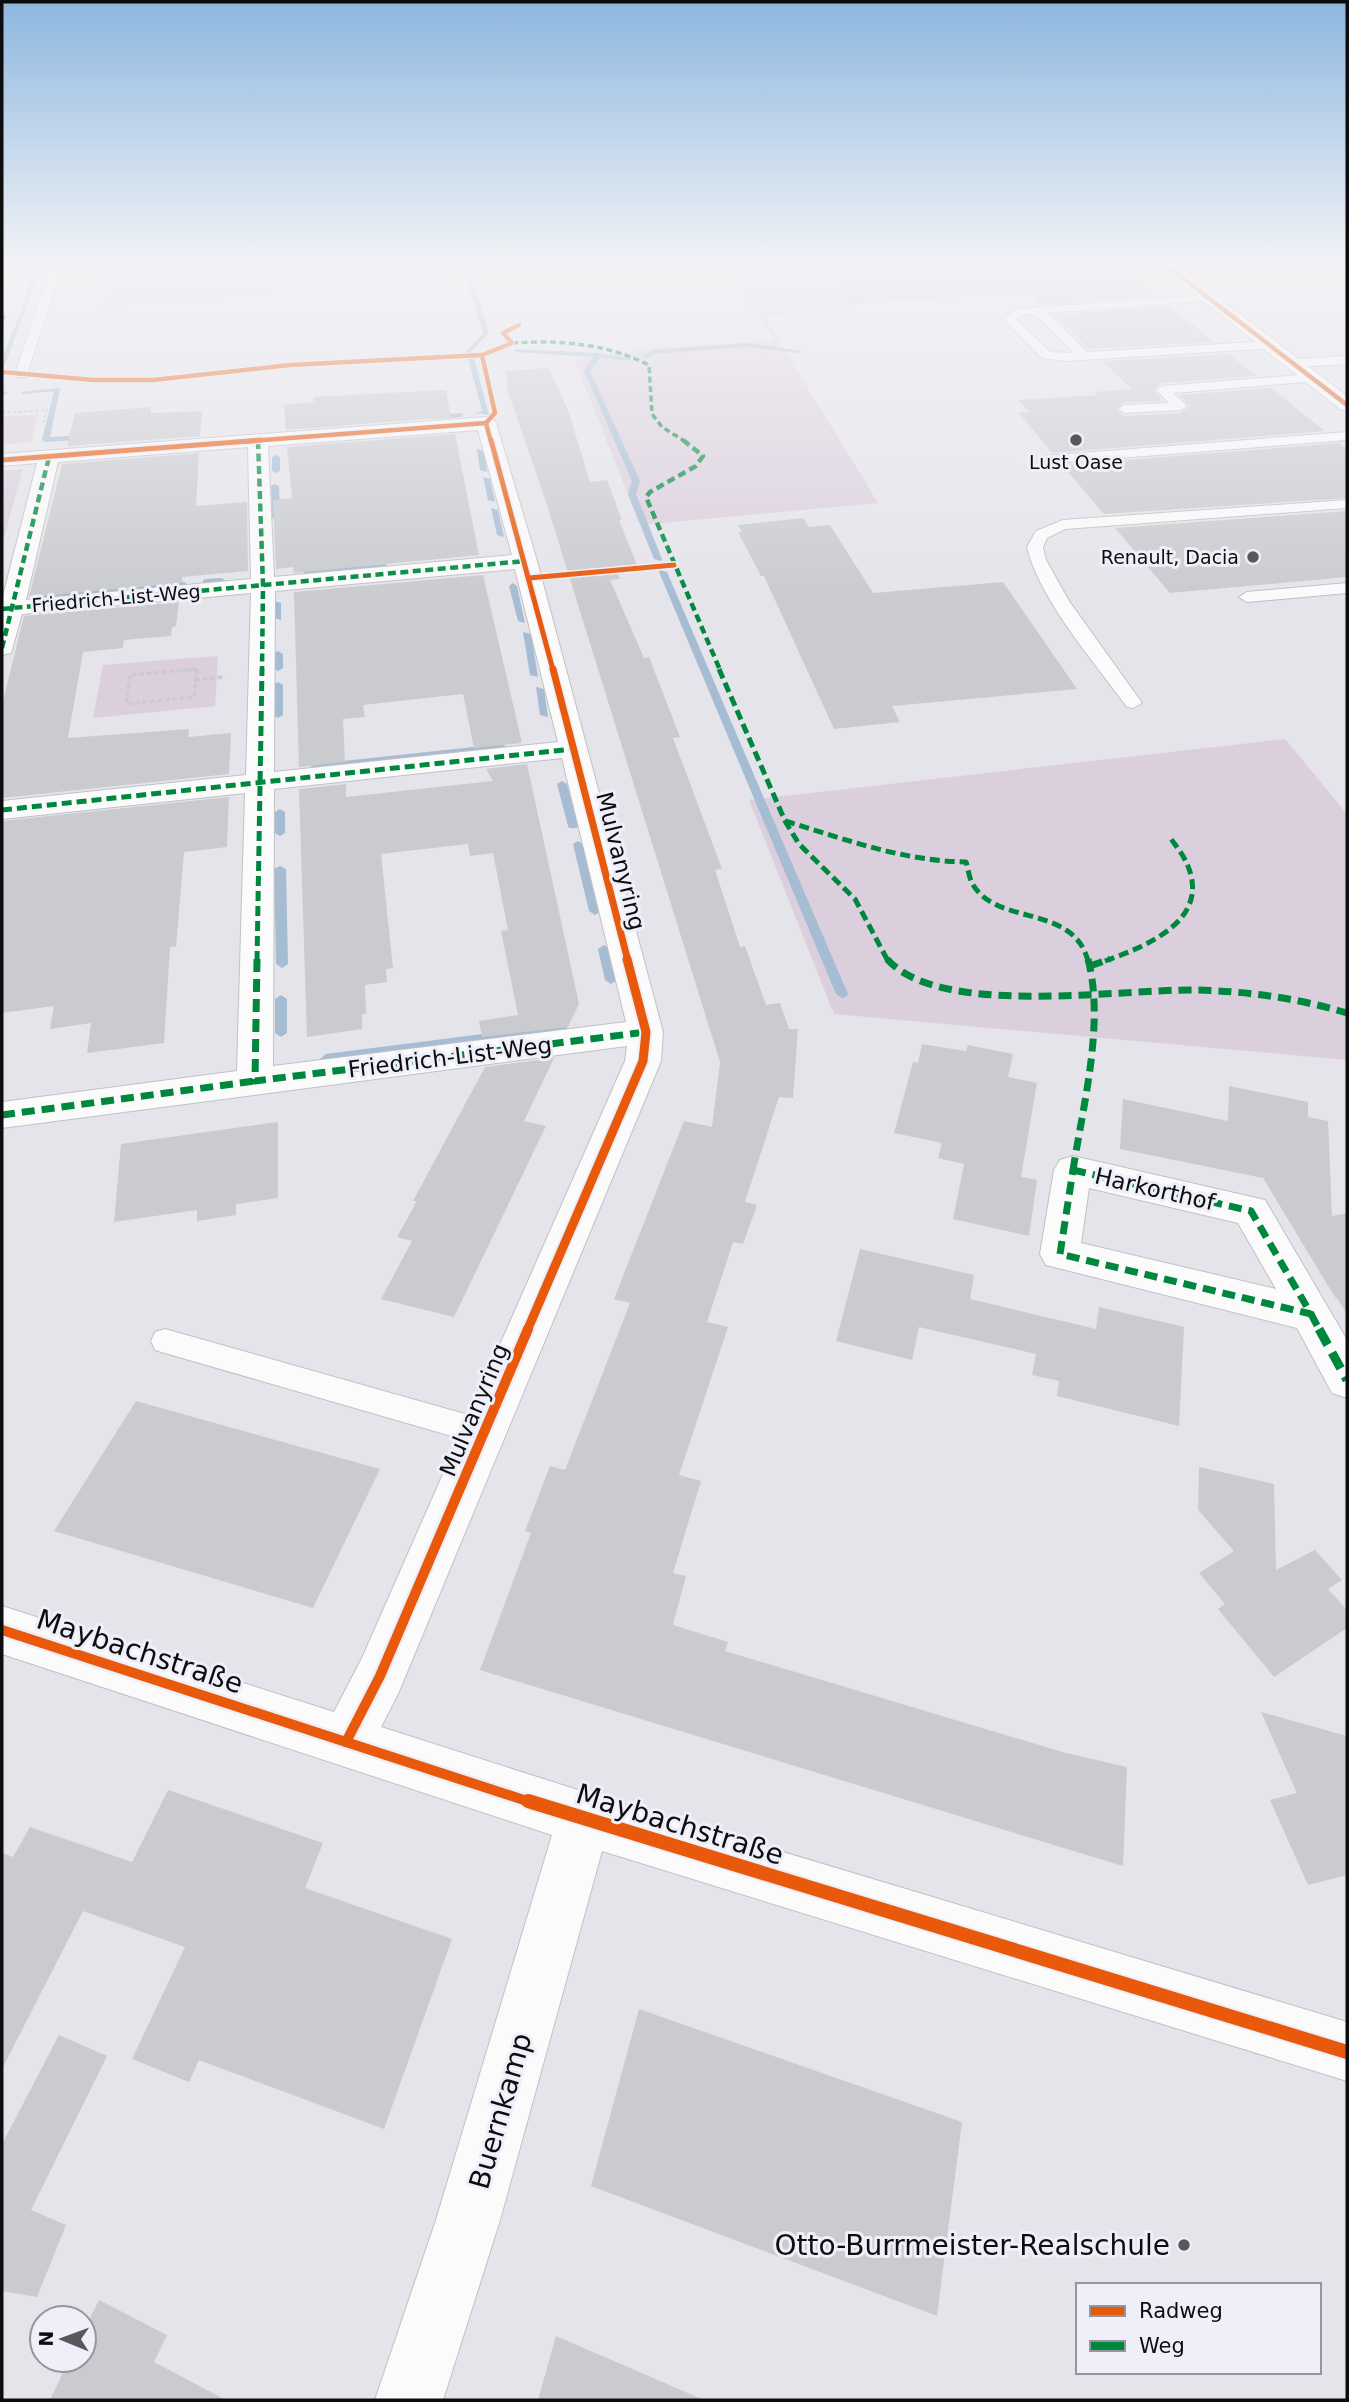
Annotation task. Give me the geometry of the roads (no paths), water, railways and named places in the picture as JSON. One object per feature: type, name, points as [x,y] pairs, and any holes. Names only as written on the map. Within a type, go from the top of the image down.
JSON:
[{"type":"street","points":[[1309,374],[1347,405]]},
{"type":"street","name":"Mulvanyring","points":[[2,460],[486,423],[526,561],[646,1032],[643,1060],[380,1676],[346,1742]]},
{"type":"street","points":[[255,1081],[263,585],[258,441]]},
{"type":"street","name":"Friedrich-List-Weg","points":[[2,648],[7,608],[49,457]]},
{"type":"street","name":"Friedrich-List-Weg","points":[[7,608],[526,561]]},
{"type":"street","points":[[2,810],[573,749]]},
{"type":"street","name":"Friedrich-List-Weg","points":[[2,1115],[646,1032]]},
{"type":"street","name":"Harkorthof","points":[[1311,1314],[1060,1254],[1073,1170],[1251,1211],[1311,1314],[1347,1380]]},
{"type":"street","name":"Maybachstraße","points":[[2,1630],[584,1819],[1347,2052]]},
{"type":"street","name":"Buernkamp","points":[[409,2400],[468,2220],[584,1819]]},
{"type":"lane","points":[[1125,410],[1180,406],[1162,390],[1314,378]]},
{"type":"lane","points":[[1043,460],[1347,436]]},
{"type":"lane","points":[[1133,703],[1055,596],[1035,549],[1038,537],[1062,525],[1347,504]]},
{"type":"lane","points":[[1247,597],[1347,588]]},
{"type":"lane","points":[[165,1341],[485,1433]]},
{"type":"waterway","points":[[475,374],[486,413],[478,413]]},
{"type":"waterway","points":[[588,374],[636,481],[632,494],[658,559]]},
{"type":"waterway","points":[[24,392],[58,389],[46,440],[86,437]]},
{"type":"waterway","points":[[432,417],[461,415]]},
{"type":"waterway","points":[[480,451],[484,470]]},
{"type":"waterway","points":[[276,457],[276,471]]},
{"type":"waterway","points":[[486,479],[492,500]]},
{"type":"waterway","points":[[275,486],[276,518]]},
{"type":"waterway","points":[[494,510],[501,535]]},
{"type":"waterway","points":[[306,574],[384,567]]},
{"type":"waterway","points":[[663,572],[842,994]]},
{"type":"waterway","points":[[206,582],[222,581]]},
{"type":"waterway","points":[[139,589],[183,585]]},
{"type":"waterway","points":[[513,586],[522,621]]},
{"type":"waterway","points":[[39,598],[115,591]]},
{"type":"waterway","points":[[277,603],[278,618]]},
{"type":"waterway","points":[[526,634],[535,675]]},
{"type":"waterway","points":[[278,654],[278,668]]},
{"type":"waterway","points":[[278,685],[278,715]]},
{"type":"waterway","points":[[539,689],[545,715]]},
{"type":"waterway","points":[[315,767],[502,747]]},
{"type":"waterway","points":[[562,784],[573,826]]},
{"type":"waterway","points":[[280,812],[280,833]]},
{"type":"waterway","points":[[578,844],[595,911]]},
{"type":"waterway","points":[[280,869],[282,964]]},
{"type":"waterway","points":[[604,949],[611,980]]},
{"type":"waterway","points":[[281,999],[281,1033]]},
{"type":"waterway","points":[[326,1059],[561,1028]]},
{"type":"place","name":"Lust Oase","points":[[1076,440]]},
{"type":"place","name":"Renault, Dacia","points":[[1253,557]]},
{"type":"place","name":"Otto-Burrmeister-Realschule","points":[[1184,2245]]}]
